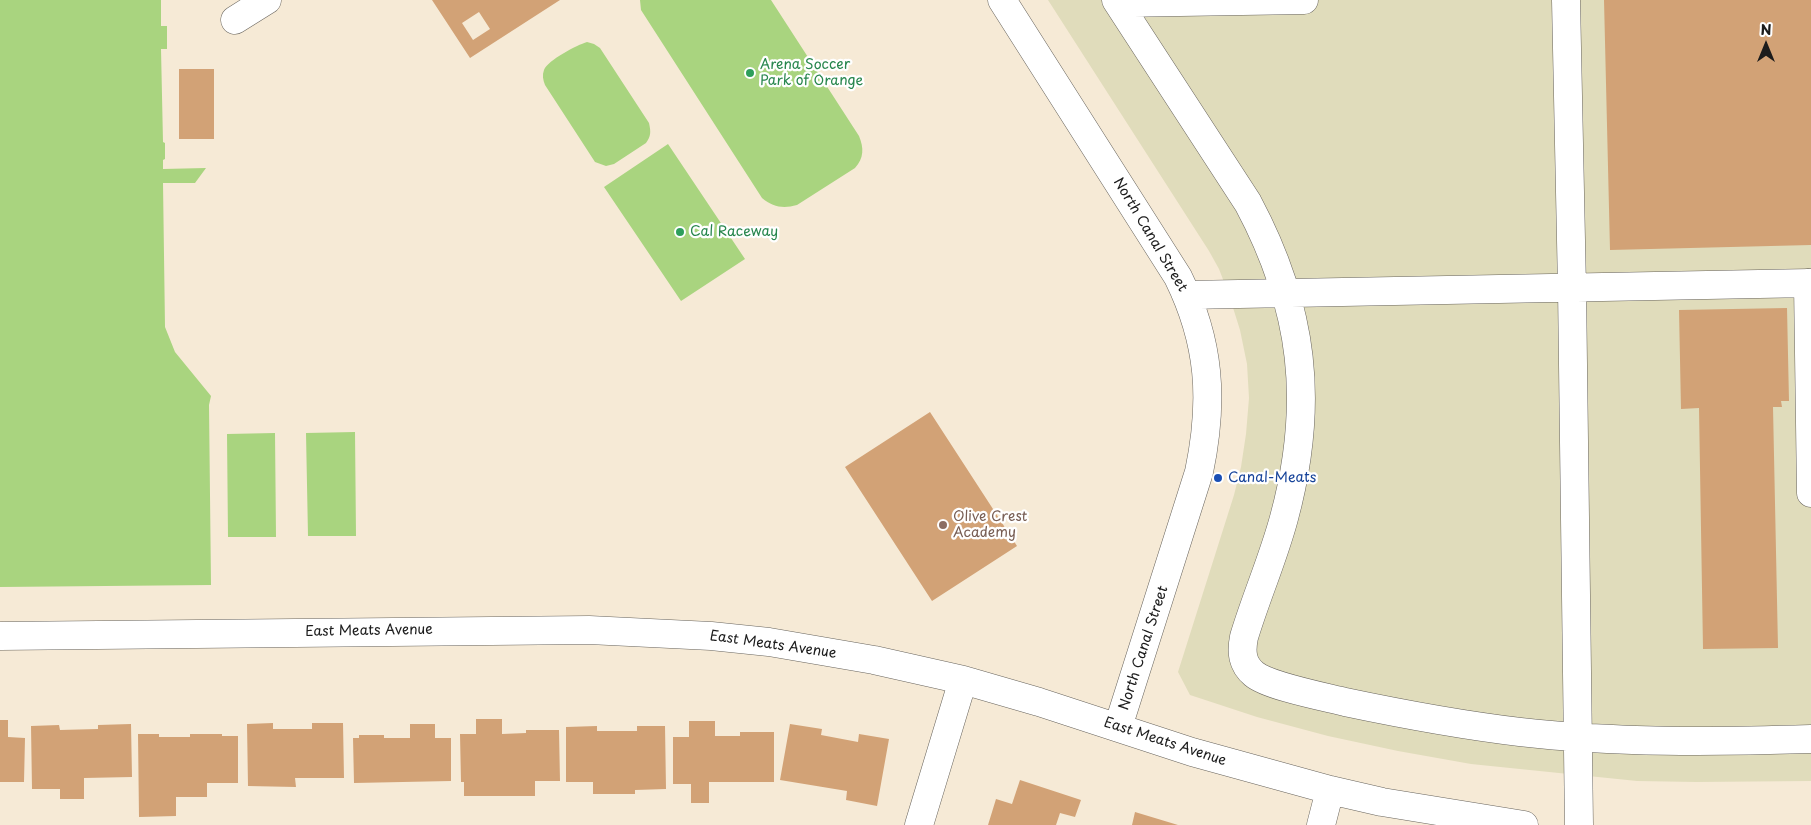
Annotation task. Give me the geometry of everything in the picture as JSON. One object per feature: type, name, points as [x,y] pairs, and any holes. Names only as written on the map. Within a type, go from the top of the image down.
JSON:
[{"type":"street","points":[[235,20],[267,0]]},
{"type":"street","name":"North Canal Street","points":[[1002,0],[1167,258],[1187,295],[1200,335],[1205,361],[1208,387],[1205,444],[1188,509],[1118,727]]},
{"type":"street","points":[[1117,1],[1304,0]]},
{"type":"street","points":[[1566,0],[1579,825]]},
{"type":"street","points":[[1117,1],[1248,202],[1262,229],[1286,293],[1294,326],[1301,371],[1301,417],[1298,451],[1284,519],[1244,637],[1242,654],[1244,662],[1255,676],[1316,695],[1384,710],[1520,732],[1667,741],[1811,739]]},
{"type":"street","points":[[1187,295],[1810,283],[1811,494]]},
{"type":"street","name":"East Meats Avenue","points":[[0,636],[524,630],[654,632],[711,636],[825,651],[917,669],[1039,702],[1192,752],[1330,790],[1382,802],[1524,825]]},
{"type":"street","points":[[919,825],[963,680]]},
{"type":"street","points":[[1320,825],[1330,790]]},
{"type":"shaded area","points":[[1048,0],[1811,0],[1811,781],[1637,781],[1471,764],[1328,736],[1257,717],[1190,695],[1178,672],[1234,495],[1241,467],[1249,398],[1247,364],[1240,330],[1219,269]]},
{"type":"green space","points":[[0,0],[161,0],[161,26],[167,26],[167,49],[161,49],[163,142],[165,143],[163,169],[206,168],[195,183],[163,183],[165,327],[175,352],[211,396],[209,405],[211,585],[0,587]]},
{"type":"green space","name":"Arena Soccer Park of Orange","points":[[640,0],[771,0],[859,136],[862,153],[855,168],[797,205],[778,206],[762,198],[641,10]]},
{"type":"green space","points":[[587,42],[600,48],[649,123],[650,129],[650,136],[646,143],[614,164],[606,166],[595,162],[543,79],[544,70],[551,62]]},
{"type":"green space","name":"Cal Raceway","points":[[668,144],[745,259],[681,301],[604,187]]},
{"type":"green space","points":[[355,432],[356,536],[308,536],[306,433]]},
{"type":"green space","points":[[275,433],[276,537],[228,537],[227,434]]},
{"type":"building","points":[[432,0],[560,0],[470,58]],"holes":[[[479,12],[490,29],[473,40],[462,23]]]},
{"type":"building","points":[[1604,0],[1811,0],[1811,245],[1610,250]]},
{"type":"building","points":[[179,69],[214,69],[214,139],[179,139]]},
{"type":"building","points":[[1787,308],[1789,401],[1781,401],[1782,407],[1773,407],[1778,648],[1703,649],[1699,408],[1681,409],[1679,310]]},
{"type":"building","name":"Olive Crest Academy","points":[[930,412],[1017,546],[932,601],[845,467]]},
{"type":"building","points":[[476,719],[502,719],[502,734],[526,733],[526,730],[559,730],[560,781],[535,781],[535,796],[464,796],[464,782],[461,782],[460,734],[476,734]]},
{"type":"building","points":[[0,720],[8,720],[8,737],[25,738],[24,782],[0,782]]},
{"type":"building","points":[[689,721],[715,721],[715,736],[740,736],[740,732],[774,732],[774,782],[709,782],[709,803],[691,803],[691,784],[673,784],[673,737],[689,737]]},
{"type":"building","points":[[273,723],[273,729],[312,729],[312,723],[343,723],[344,778],[295,778],[296,787],[248,786],[247,724]]},
{"type":"building","points":[[131,724],[132,777],[84,778],[84,799],[60,799],[60,789],[32,789],[31,726],[59,725],[60,730],[98,729],[98,725]]},
{"type":"building","points":[[410,724],[435,724],[435,738],[451,738],[451,781],[354,783],[353,738],[359,738],[359,735],[384,735],[384,738],[410,738]]},
{"type":"building","points":[[790,724],[822,729],[821,735],[858,742],[859,734],[889,739],[877,806],[846,800],[847,791],[780,780]]},
{"type":"building","points":[[597,726],[597,731],[637,731],[637,726],[665,726],[666,789],[635,790],[635,794],[593,794],[593,782],[566,782],[566,727]]},
{"type":"building","points":[[138,734],[159,734],[159,737],[190,737],[190,734],[238,736],[238,783],[207,783],[207,797],[176,797],[176,816],[139,817]]},
{"type":"building","points":[[1020,780],[1081,800],[1075,817],[1060,813],[1056,825],[988,825],[996,799],[1012,804]]},
{"type":"building","points":[[1135,812],[1178,825],[1132,825]]},
{"type":"place","name":"Arena Soccer Park of Orange","points":[[750,73]]},
{"type":"place","name":"Cal Raceway","points":[[680,232]]},
{"type":"place","name":"Canal-Meats","points":[[1218,478]]},
{"type":"place","name":"Olive Crest Academy","points":[[943,525]]}]
